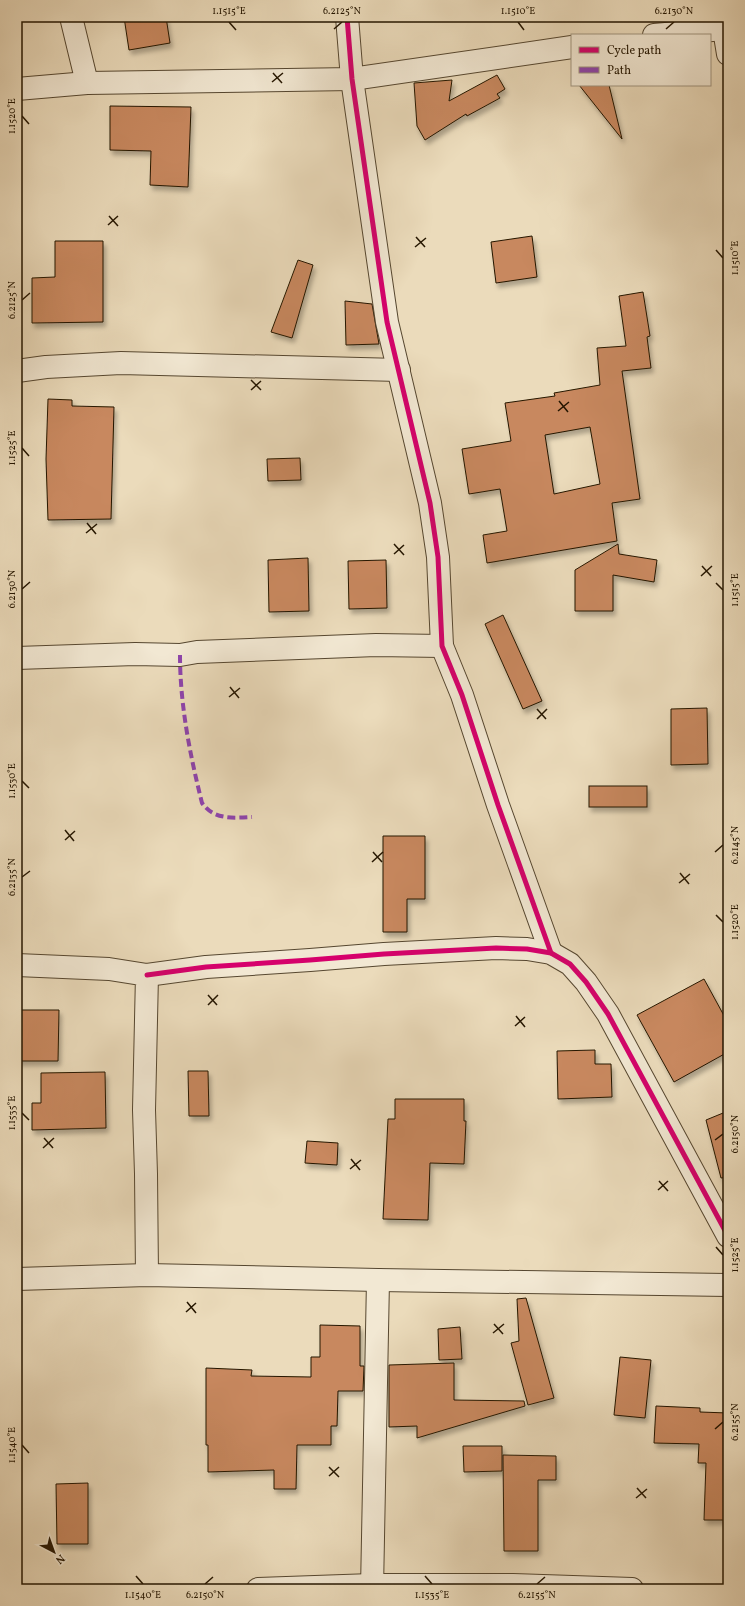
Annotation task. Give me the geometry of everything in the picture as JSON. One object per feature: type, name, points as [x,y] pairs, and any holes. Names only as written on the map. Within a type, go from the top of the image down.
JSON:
[{"type":"street","points":[[71,17],[87,83]]},
{"type":"street","points":[[346,17],[352,79],[387,322],[430,503],[438,557],[442,646],[462,695],[498,805],[551,952]]},
{"type":"street","points":[[660,34],[723,23],[728,54]]},
{"type":"street","points":[[17,90],[87,83],[352,79],[571,47]]},
{"type":"street","points":[[17,371],[46,367],[121,364],[399,370]]},
{"type":"street","points":[[17,658],[135,654],[180,655],[197,652],[376,645],[442,646]]},
{"type":"street","points":[[17,965],[109,969],[147,975],[206,967],[384,954],[496,948],[527,949],[551,952],[570,964],[586,982],[608,1014],[728,1236]]},
{"type":"street","points":[[147,975],[144,1036],[147,1275]]},
{"type":"street","points":[[17,1279],[147,1275],[728,1285]]},
{"type":"street","points":[[372,1587],[378,1280]]},
{"type":"street","points":[[258,1589],[513,1585],[632,1589]]},
{"type":"building","points":[[124,17],[166,17],[170,43],[129,50]]},
{"type":"building","points":[[497,75],[505,89],[497,94],[500,98],[467,116],[466,114],[425,140],[417,126],[414,83],[452,80],[449,101]]},
{"type":"building","points":[[580,86],[609,86],[622,139]]},
{"type":"building","points":[[110,106],[191,107],[188,187],[150,185],[151,151],[110,150]]},
{"type":"building","points":[[532,236],[537,277],[496,283],[491,242]]},
{"type":"building","points":[[55,241],[103,241],[103,322],[32,323],[32,278],[55,277]]},
{"type":"building","points":[[298,260],[313,265],[292,338],[271,332]]},
{"type":"building","points":[[643,292],[650,336],[647,337],[651,368],[622,371],[640,499],[612,503],[617,541],[487,563],[483,535],[507,531],[500,489],[469,494],[462,449],[511,441],[505,403],[555,396],[554,393],[600,385],[597,348],[626,346],[619,296]],"holes":[[[590,427],[600,484],[554,494],[545,435]]]},
{"type":"building","points":[[345,301],[372,304],[379,344],[346,345]]},
{"type":"building","points":[[48,399],[72,400],[72,406],[114,407],[111,519],[48,520],[46,459]]},
{"type":"building","points":[[300,458],[301,480],[268,481],[267,459]]},
{"type":"building","points":[[618,544],[619,554],[657,560],[654,582],[613,575],[613,611],[575,611],[575,570]]},
{"type":"building","points":[[308,558],[309,611],[269,612],[268,560]]},
{"type":"building","points":[[386,560],[387,608],[349,609],[348,561]]},
{"type":"building","points":[[503,615],[542,701],[523,709],[485,624]]},
{"type":"building","points":[[707,708],[708,764],[671,765],[671,709]]},
{"type":"building","points":[[589,786],[647,786],[647,807],[589,807]]},
{"type":"building","points":[[383,836],[425,836],[425,899],[407,899],[407,932],[383,932]]},
{"type":"building","points":[[704,979],[728,1023],[728,1052],[674,1082],[637,1015]]},
{"type":"building","points":[[17,1010],[59,1010],[58,1061],[17,1061]]},
{"type":"building","points":[[595,1050],[595,1064],[611,1064],[612,1097],[558,1099],[557,1051]]},
{"type":"building","points":[[188,1071],[208,1071],[209,1116],[189,1116]]},
{"type":"building","points":[[105,1072],[106,1128],[32,1130],[32,1103],[41,1103],[41,1073]]},
{"type":"building","points":[[395,1099],[464,1099],[464,1121],[466,1121],[464,1164],[430,1163],[428,1220],[383,1219],[388,1119],[395,1119]]},
{"type":"building","points":[[728,1111],[728,1177],[721,1178],[706,1120]]},
{"type":"building","points":[[307,1141],[338,1143],[337,1165],[305,1163]]},
{"type":"building","points":[[526,1298],[554,1398],[528,1405],[511,1343],[519,1341],[517,1299]]},
{"type":"building","points":[[320,1325],[360,1326],[360,1366],[364,1366],[363,1391],[338,1391],[337,1426],[331,1426],[331,1445],[297,1445],[296,1489],[274,1489],[274,1470],[208,1472],[208,1445],[206,1445],[206,1368],[252,1370],[251,1376],[311,1377],[311,1357],[320,1357]]},
{"type":"building","points":[[460,1327],[462,1359],[439,1360],[438,1329]]},
{"type":"building","points":[[620,1357],[651,1360],[645,1418],[614,1415]]},
{"type":"building","points":[[454,1363],[454,1400],[524,1401],[525,1406],[417,1438],[417,1426],[389,1427],[389,1365]]},
{"type":"building","points":[[656,1406],[700,1408],[700,1412],[728,1413],[728,1520],[704,1520],[706,1463],[698,1463],[699,1444],[654,1443]]},
{"type":"building","points":[[463,1446],[502,1446],[502,1471],[464,1472]]},
{"type":"building","points":[[503,1455],[556,1456],[556,1480],[538,1480],[538,1551],[504,1551]]},
{"type":"building","points":[[88,1483],[88,1544],[57,1544],[56,1484]]},
{"type":"marked path","points":[[180,655],[180,674],[186,730],[202,803],[207,809],[224,817],[252,817]]},
{"type":"cycle path","points":[[347,17],[352,79],[387,322],[430,503],[438,557],[442,646],[462,695],[498,805],[551,953]]},
{"type":"cycle path","points":[[147,975],[206,967],[384,954],[496,948],[527,949],[551,953],[570,964],[586,982],[608,1014],[728,1236]]}]
